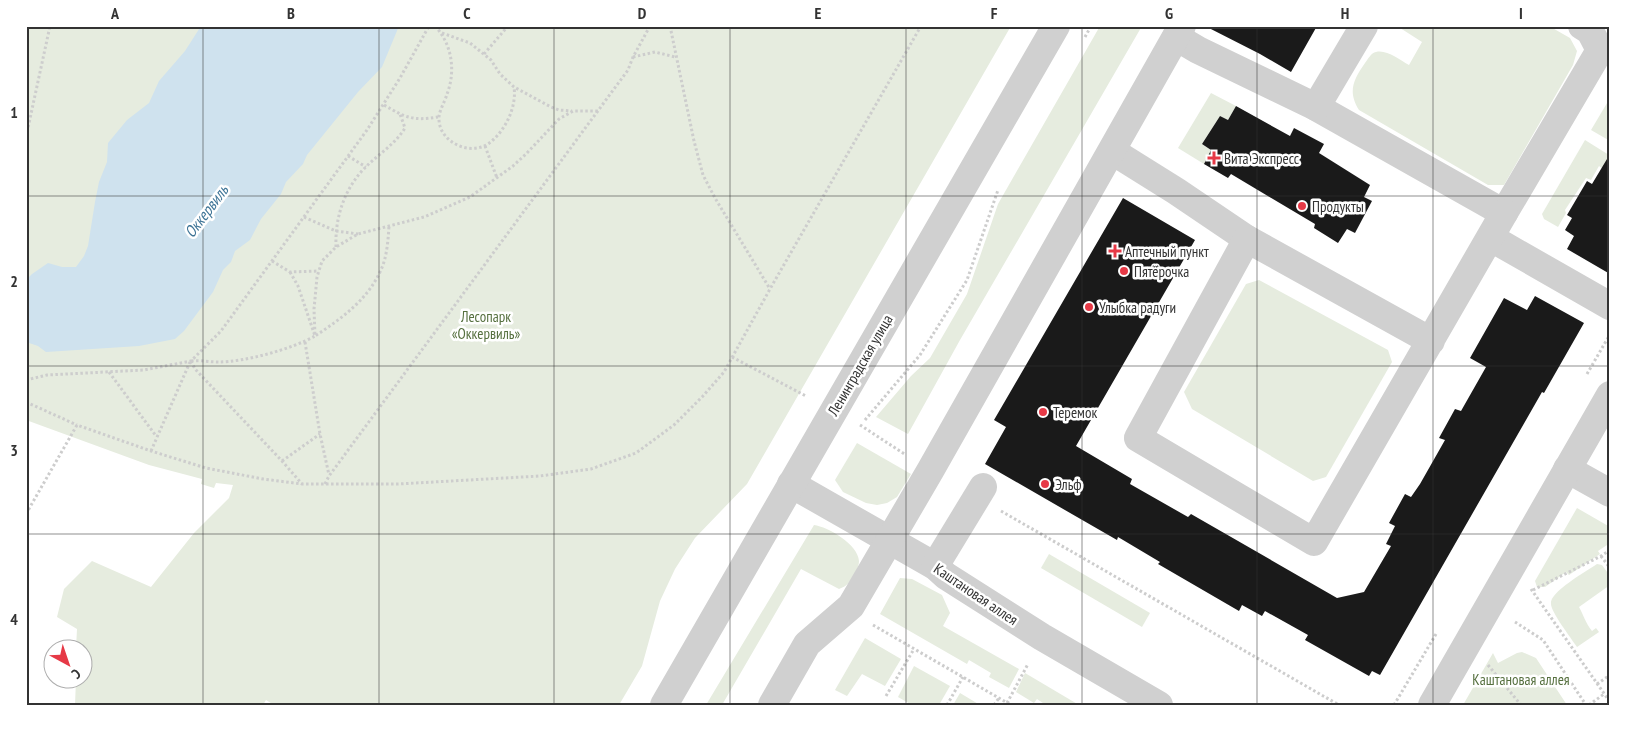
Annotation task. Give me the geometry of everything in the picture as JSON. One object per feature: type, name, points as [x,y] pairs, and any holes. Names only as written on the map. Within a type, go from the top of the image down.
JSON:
[{"type":"street","name":"Ленинградская улица","points":[[664,705],[1056,26]]},
{"type":"street","points":[[1316,107],[1364,26]]},
{"type":"street","points":[[1247,239],[1138,438],[1314,542],[1600,50],[1590,31],[1582,26]]},
{"type":"street","points":[[772,705],[807,644],[851,606],[930,471],[1179,32],[1198,50],[1316,107],[1504,213]]},
{"type":"street","points":[[1112,151],[1247,239],[1431,341]]},
{"type":"street","points":[[1490,238],[1610,306]]},
{"type":"street","points":[[1432,705],[1610,395]]},
{"type":"street","points":[[1567,469],[1610,493]]},
{"type":"street","name":"Каштановая аллея","points":[[791,484],[935,566],[946,576],[1042,637],[1159,705]]},
{"type":"street","points":[[935,566],[978,496]]},
{"type":"path","points":[[26,137],[48,28],[42,26]]},
{"type":"path","points":[[151,451],[190,361],[221,331],[348,156],[384,105],[429,26]]},
{"type":"path","points":[[435,26],[441,32],[452,62],[450,88],[438,118],[440,128],[445,137],[465,148],[485,146],[504,128],[516,95],[514,87]]},
{"type":"path","points":[[484,54],[508,26]]},
{"type":"path","points":[[325,484],[628,70],[650,26]]},
{"type":"path","points":[[670,26],[675,57],[703,174],[715,198],[770,289]]},
{"type":"path","points":[[26,402],[77,425],[206,468],[302,484],[398,484],[531,477],[591,469],[636,453],[674,425],[724,372],[921,26]]},
{"type":"path","points":[[1081,43],[1091,26]]},
{"type":"path","points":[[441,32],[470,43],[491,60],[500,74],[514,87],[551,107],[559,110],[598,111]]},
{"type":"path","points":[[633,57],[655,52],[675,57]]},
{"type":"path","points":[[384,105],[409,118],[423,120],[438,118]]},
{"type":"path","points":[[315,336],[314,309],[317,278],[322,261],[336,247],[358,234],[424,218],[470,197],[526,154],[559,119],[573,111]]},
{"type":"path","points":[[336,247],[339,211],[344,198],[366,168],[398,139],[405,128],[400,114]]},
{"type":"path","points":[[485,146],[497,178]]},
{"type":"path","points":[[348,156],[366,168]]},
{"type":"path","points":[[855,433],[920,355],[967,280],[1000,185]]},
{"type":"path","points":[[304,217],[336,231],[358,234]]},
{"type":"path","points":[[26,380],[47,375],[144,370],[190,361],[218,362],[234,360],[262,355],[305,342],[335,323],[364,298],[380,271],[387,249],[389,226]]},
{"type":"path","points":[[272,261],[290,272],[298,286],[315,336]]},
{"type":"path","points":[[290,272],[319,271]]},
{"type":"path","points":[[305,342],[329,476]]},
{"type":"path","points":[[732,357],[806,396]]},
{"type":"path","points":[[190,361],[195,369],[302,484]]},
{"type":"path","points":[[109,372],[157,437]]},
{"type":"path","points":[[26,514],[77,425]]},
{"type":"path","points":[[860,425],[909,458]]},
{"type":"path","points":[[282,461],[320,434]]},
{"type":"path","points":[[978,496],[1339,705]]},
{"type":"path","points":[[1533,590],[1610,550]]},
{"type":"path","points":[[1601,556],[1610,568]]},
{"type":"path","points":[[1524,586],[1533,590],[1610,702]]},
{"type":"path","points":[[1514,621],[1543,640],[1588,705],[1604,694]]},
{"type":"path","points":[[868,622],[1009,704],[1042,637]]},
{"type":"path","points":[[886,696],[914,649]]},
{"type":"path","points":[[1483,658],[1521,705]]},
{"type":"path","points":[[1597,684],[1610,675]]},
{"type":"path","points":[[946,705],[964,677]]},
{"type":"path","points":[[994,705],[999,698]]},
{"type":"green space","name":"Лесопарк «Оккервиль»","points":[[26,26],[1011,26],[747,484],[695,538],[675,569],[660,601],[642,666],[619,705],[274,705],[266,700],[263,705],[75,705],[76,688],[92,688],[92,638],[77,638],[77,629],[57,617],[64,589],[92,561],[151,587],[194,533],[229,498],[233,485],[216,483],[214,488],[201,484],[202,479],[149,465],[26,420]]},
{"type":"green space","points":[[1100,26],[1142,26],[960,340],[908,434],[876,417],[911,376],[930,358],[967,294],[998,204]]},
{"type":"green space","points":[[1397,26],[1549,26],[1570,38],[1577,51],[1573,65],[1504,185],[1488,185],[1359,110],[1353,97],[1353,85],[1371,55],[1380,51],[1384,52],[1409,65],[1422,42]]},
{"type":"green space","points":[[1211,93],[1236,106],[1228,120],[1220,116],[1202,144],[1211,150],[1204,164],[1178,148]]},
{"type":"green space","points":[[1610,98],[1610,141],[1591,130]]},
{"type":"green space","points":[[1585,140],[1609,155],[1603,169],[1599,166],[1591,180],[1586,178],[1565,210],[1566,213],[1558,227],[1544,219],[1542,214]]},
{"type":"green space","points":[[1259,280],[1388,350],[1392,362],[1326,477],[1313,481],[1192,409],[1184,392],[1246,284]]},
{"type":"green space","points":[[857,443],[911,474],[897,497],[887,503],[877,505],[866,503],[843,492],[835,480]]},
{"type":"green space","points":[[1577,508],[1610,527],[1610,543],[1598,551],[1600,554],[1569,575],[1566,572],[1545,587],[1537,587],[1535,581]]},
{"type":"green space","points":[[814,525],[827,529],[841,537],[854,548],[859,561],[855,573],[848,584],[839,589],[801,569],[722,705],[706,705]]},
{"type":"green space","points":[[1049,554],[1150,613],[1142,627],[1041,568]]},
{"type":"green space","points":[[1597,564],[1602,565],[1610,576],[1610,585],[1579,607],[1592,631],[1596,628],[1599,632],[1577,647],[1554,613],[1551,604],[1552,599],[1562,588]]},
{"type":"green space","points":[[900,578],[912,579],[942,595],[950,613],[943,626],[1019,669],[1009,688],[989,677],[991,673],[969,660],[967,664],[880,614]]},
{"type":"green space","points":[[865,638],[901,659],[885,686],[862,674],[847,696],[835,690]]},
{"type":"green space","name":"Каштановая аллея","points":[[1522,652],[1536,658],[1567,705],[1463,705],[1493,653],[1498,663]]},
{"type":"green space","points":[[914,666],[950,686],[939,705],[912,705],[898,697]]},
{"type":"green space","points":[[1025,673],[1079,705],[1046,705],[1037,699],[1034,703],[1016,692]]},
{"type":"green space","points":[[960,693],[980,705],[953,705]]},
{"type":"water","name":"Оккервиль","points":[[201,26],[399,26],[382,67],[358,92],[307,155],[303,164],[286,182],[281,194],[261,219],[250,240],[235,251],[231,262],[223,270],[213,292],[184,331],[175,339],[139,346],[46,352],[38,346],[26,342],[26,280],[48,263],[62,267],[76,267],[84,256],[88,246],[99,182],[107,162],[108,143],[127,120],[149,103],[159,81],[185,51]]},
{"type":"building","points":[[1205,26],[1317,26],[1291,72]]},
{"type":"building","points":[[1236,106],[1290,136],[1294,128],[1324,144],[1319,153],[1370,185],[1364,197],[1372,201],[1355,233],[1347,229],[1338,243],[1314,228],[1315,224],[1231,174],[1228,178],[1204,164],[1211,150],[1202,144],[1220,116],[1228,120]]},
{"type":"building","points":[[1610,154],[1610,274],[1567,249],[1574,236],[1565,230],[1572,218],[1567,215],[1587,181],[1592,184]]},
{"type":"building","points":[[1123,198],[1195,240],[1076,446],[1132,479],[1130,484],[1188,517],[1191,514],[1337,598],[1364,592],[1391,546],[1386,544],[1395,526],[1389,523],[1405,494],[1411,497],[1420,484],[1445,440],[1439,438],[1455,409],[1461,411],[1486,367],[1470,358],[1504,298],[1527,310],[1535,296],[1584,323],[1544,393],[1542,392],[1380,675],[1372,671],[1369,676],[1305,640],[1308,635],[1265,611],[1262,616],[1242,605],[1239,611],[1158,564],[1160,562],[1118,537],[1117,540],[985,464],[1006,427],[994,420]]},
{"type":"place","name":"Вита Экспресс","points":[[1214,158]]},
{"type":"place","name":"Продукты","points":[[1302,206]]},
{"type":"place","name":"Аптечный пункт","points":[[1115,251]]},
{"type":"place","name":"Пятёрочка","points":[[1124,271]]},
{"type":"place","name":"Улыбка радуги","points":[[1089,307]]},
{"type":"place","name":"Теремок","points":[[1043,412]]},
{"type":"place","name":"Эльф","points":[[1045,484]]}]
